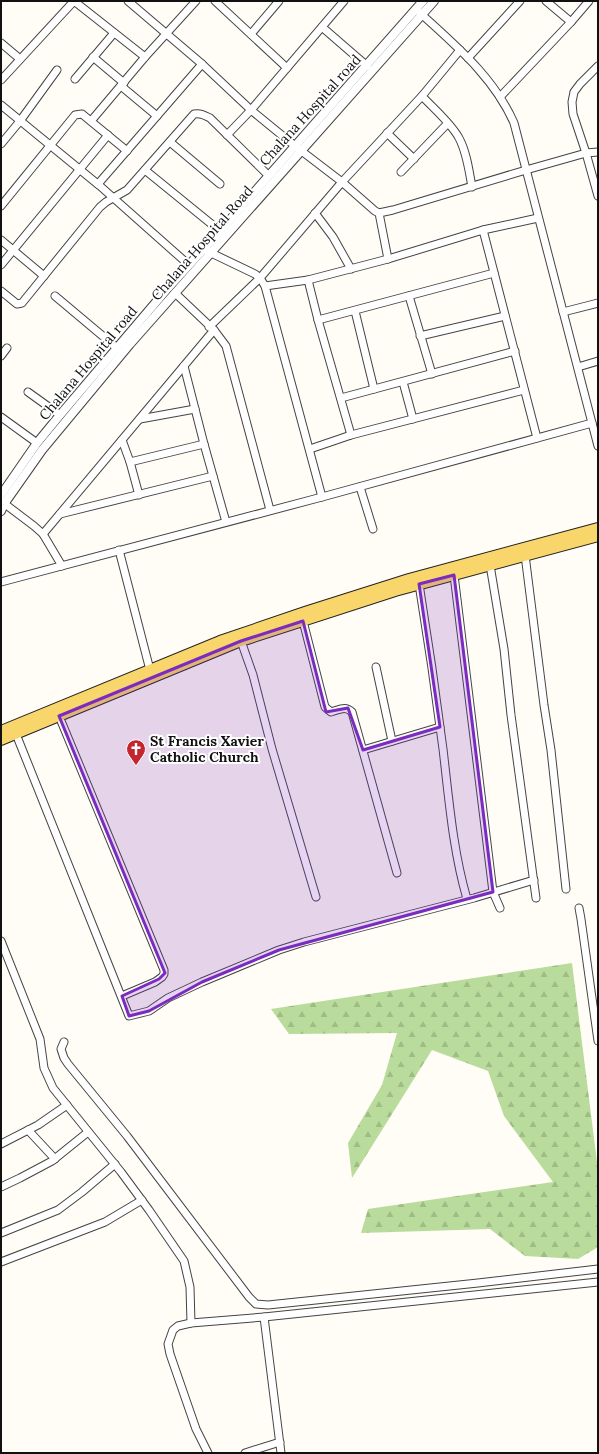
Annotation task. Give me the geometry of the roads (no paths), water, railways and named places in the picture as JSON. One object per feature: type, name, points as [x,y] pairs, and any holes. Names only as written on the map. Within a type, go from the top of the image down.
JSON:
[{"type":"main road","points":[[1,731],[220,641],[382,587],[598,528]]},
{"type":"main road","points":[[1,740],[241,641],[419,584],[598,536]]},
{"type":"street","points":[[1,80],[74,1],[145,57]]},
{"type":"street","points":[[91,121],[145,57],[196,1]]},
{"type":"street","points":[[215,1],[287,68]]},
{"type":"street","points":[[251,34],[279,1]]},
{"type":"street","points":[[227,135],[251,110],[344,1]]},
{"type":"street","name":"Chalana Hospital road","points":[[1,494],[60,415],[116,348],[268,176],[298,149],[367,66],[418,12],[423,1]]},
{"type":"street","name":"Chalana Hospital Road","points":[[2,505],[42,450],[130,344],[418,12],[434,1]]},
{"type":"street","points":[[468,58],[520,1]]},
{"type":"street","points":[[546,1],[571,22]]},
{"type":"street","points":[[500,97],[589,1]]},
{"type":"street","points":[[133,3],[146,18],[167,33],[251,110],[379,213],[586,153],[598,152]]},
{"type":"street","points":[[418,12],[468,58],[500,97],[508,109],[514,123],[598,446]]},
{"type":"street","points":[[322,27],[367,66]]},
{"type":"street","points":[[75,79],[114,33]]},
{"type":"street","points":[[1,43],[20,59]]},
{"type":"street","points":[[43,534],[184,366],[212,328],[260,278],[342,182],[422,96],[460,50]]},
{"type":"street","points":[[94,57],[157,116]]},
{"type":"street","points":[[98,184],[202,64]]},
{"type":"street","points":[[598,66],[574,92],[572,102],[572,114],[586,153],[598,196]]},
{"type":"street","points":[[1,144],[20,121],[56,70]]},
{"type":"street","points":[[422,96],[459,138],[464,150],[472,187]]},
{"type":"street","points":[[1,105],[98,184],[190,265]]},
{"type":"street","points":[[1,291],[17,304],[24,300],[100,207],[127,190],[194,114],[199,113],[210,118],[268,176]]},
{"type":"street","points":[[1,206],[75,115],[82,114],[126,151]]},
{"type":"street","points":[[401,172],[448,124]]},
{"type":"street","points":[[387,133],[414,159]]},
{"type":"street","points":[[1,266],[108,135]]},
{"type":"street","points":[[170,142],[220,184]]},
{"type":"street","points":[[145,170],[220,231]]},
{"type":"street","points":[[315,213],[351,268]]},
{"type":"street","points":[[379,213],[388,259]]},
{"type":"street","points":[[265,286],[308,280],[388,259],[483,230],[538,218]]},
{"type":"street","points":[[483,230],[524,390],[538,438]]},
{"type":"street","points":[[1,240],[44,276]]},
{"type":"street","points":[[203,249],[255,274],[260,278],[265,286],[322,497]]},
{"type":"street","points":[[318,320],[494,273]]},
{"type":"street","points":[[308,280],[351,435]]},
{"type":"street","points":[[175,293],[212,328],[222,340],[228,352],[270,510]]},
{"type":"street","points":[[55,296],[116,348]]},
{"type":"street","points":[[409,296],[432,374]]},
{"type":"street","points":[[563,312],[598,303]]},
{"type":"street","points":[[355,310],[374,389]]},
{"type":"street","points":[[420,336],[505,316]]},
{"type":"street","points":[[1,356],[7,348]]},
{"type":"street","points":[[341,398],[514,351]]},
{"type":"street","points":[[578,366],[598,361]]},
{"type":"street","points":[[184,366],[226,522]]},
{"type":"street","points":[[402,382],[413,419]]},
{"type":"street","points":[[310,449],[351,435],[524,390]]},
{"type":"street","points":[[28,392],[60,415]]},
{"type":"street","points":[[140,419],[195,409]]},
{"type":"street","points":[[1,417],[38,443]]},
{"type":"street","points":[[1,582],[360,487],[592,423]]},
{"type":"street","points":[[122,440],[139,495]]},
{"type":"street","points":[[130,462],[204,444]]},
{"type":"street","points":[[60,514],[213,476]]},
{"type":"street","points":[[360,487],[373,529]]},
{"type":"street","points":[[2,505],[34,526],[43,534],[62,566]]},
{"type":"street","points":[[119,550],[150,670]]},
{"type":"street","points":[[525,555],[551,750],[566,889]]},
{"type":"street","points":[[490,565],[504,649],[511,715],[536,898]]},
{"type":"street","points":[[454,575],[493,892],[500,908]]},
{"type":"street","points":[[419,584],[440,727],[455,848],[467,899]]},
{"type":"street","points":[[303,621],[325,707],[331,712],[345,708],[348,708],[352,712],[397,873]]},
{"type":"street","points":[[241,641],[253,674],[272,749],[316,897]]},
{"type":"street","points":[[376,667],[392,741]]},
{"type":"street","points":[[59,716],[164,970],[164,974],[159,980],[122,996]]},
{"type":"street","points":[[363,750],[440,727]]},
{"type":"street","points":[[16,734],[129,1016],[149,1011],[168,998],[202,982],[279,950],[316,938],[534,880]]},
{"type":"street","points":[[579,908],[598,1041]]},
{"type":"street","points":[[1,942],[40,1039],[44,1068],[48,1080],[66,1105],[115,1164],[184,1261],[190,1287],[191,1323]]},
{"type":"street","points":[[64,1042],[61,1049],[68,1064],[127,1136],[249,1297],[256,1304],[268,1305],[478,1284],[598,1269]]},
{"type":"street","points":[[1,1144],[28,1130],[66,1105]]},
{"type":"street","points":[[28,1130],[55,1159]]},
{"type":"street","points":[[1,1187],[55,1159],[88,1132]]},
{"type":"street","points":[[1,1233],[58,1210],[115,1164]]},
{"type":"street","points":[[1,1262],[105,1222],[142,1200]]},
{"type":"street","points":[[208,1453],[196,1428],[170,1354],[168,1344],[173,1330],[178,1326],[191,1323],[264,1317],[598,1282]]},
{"type":"street","points":[[264,1317],[281,1453]]},
{"type":"street","points":[[245,1453],[280,1442]]},
{"type":"place","name":"St Francis Xavier Catholic Church","points":[[136,766]]}]
